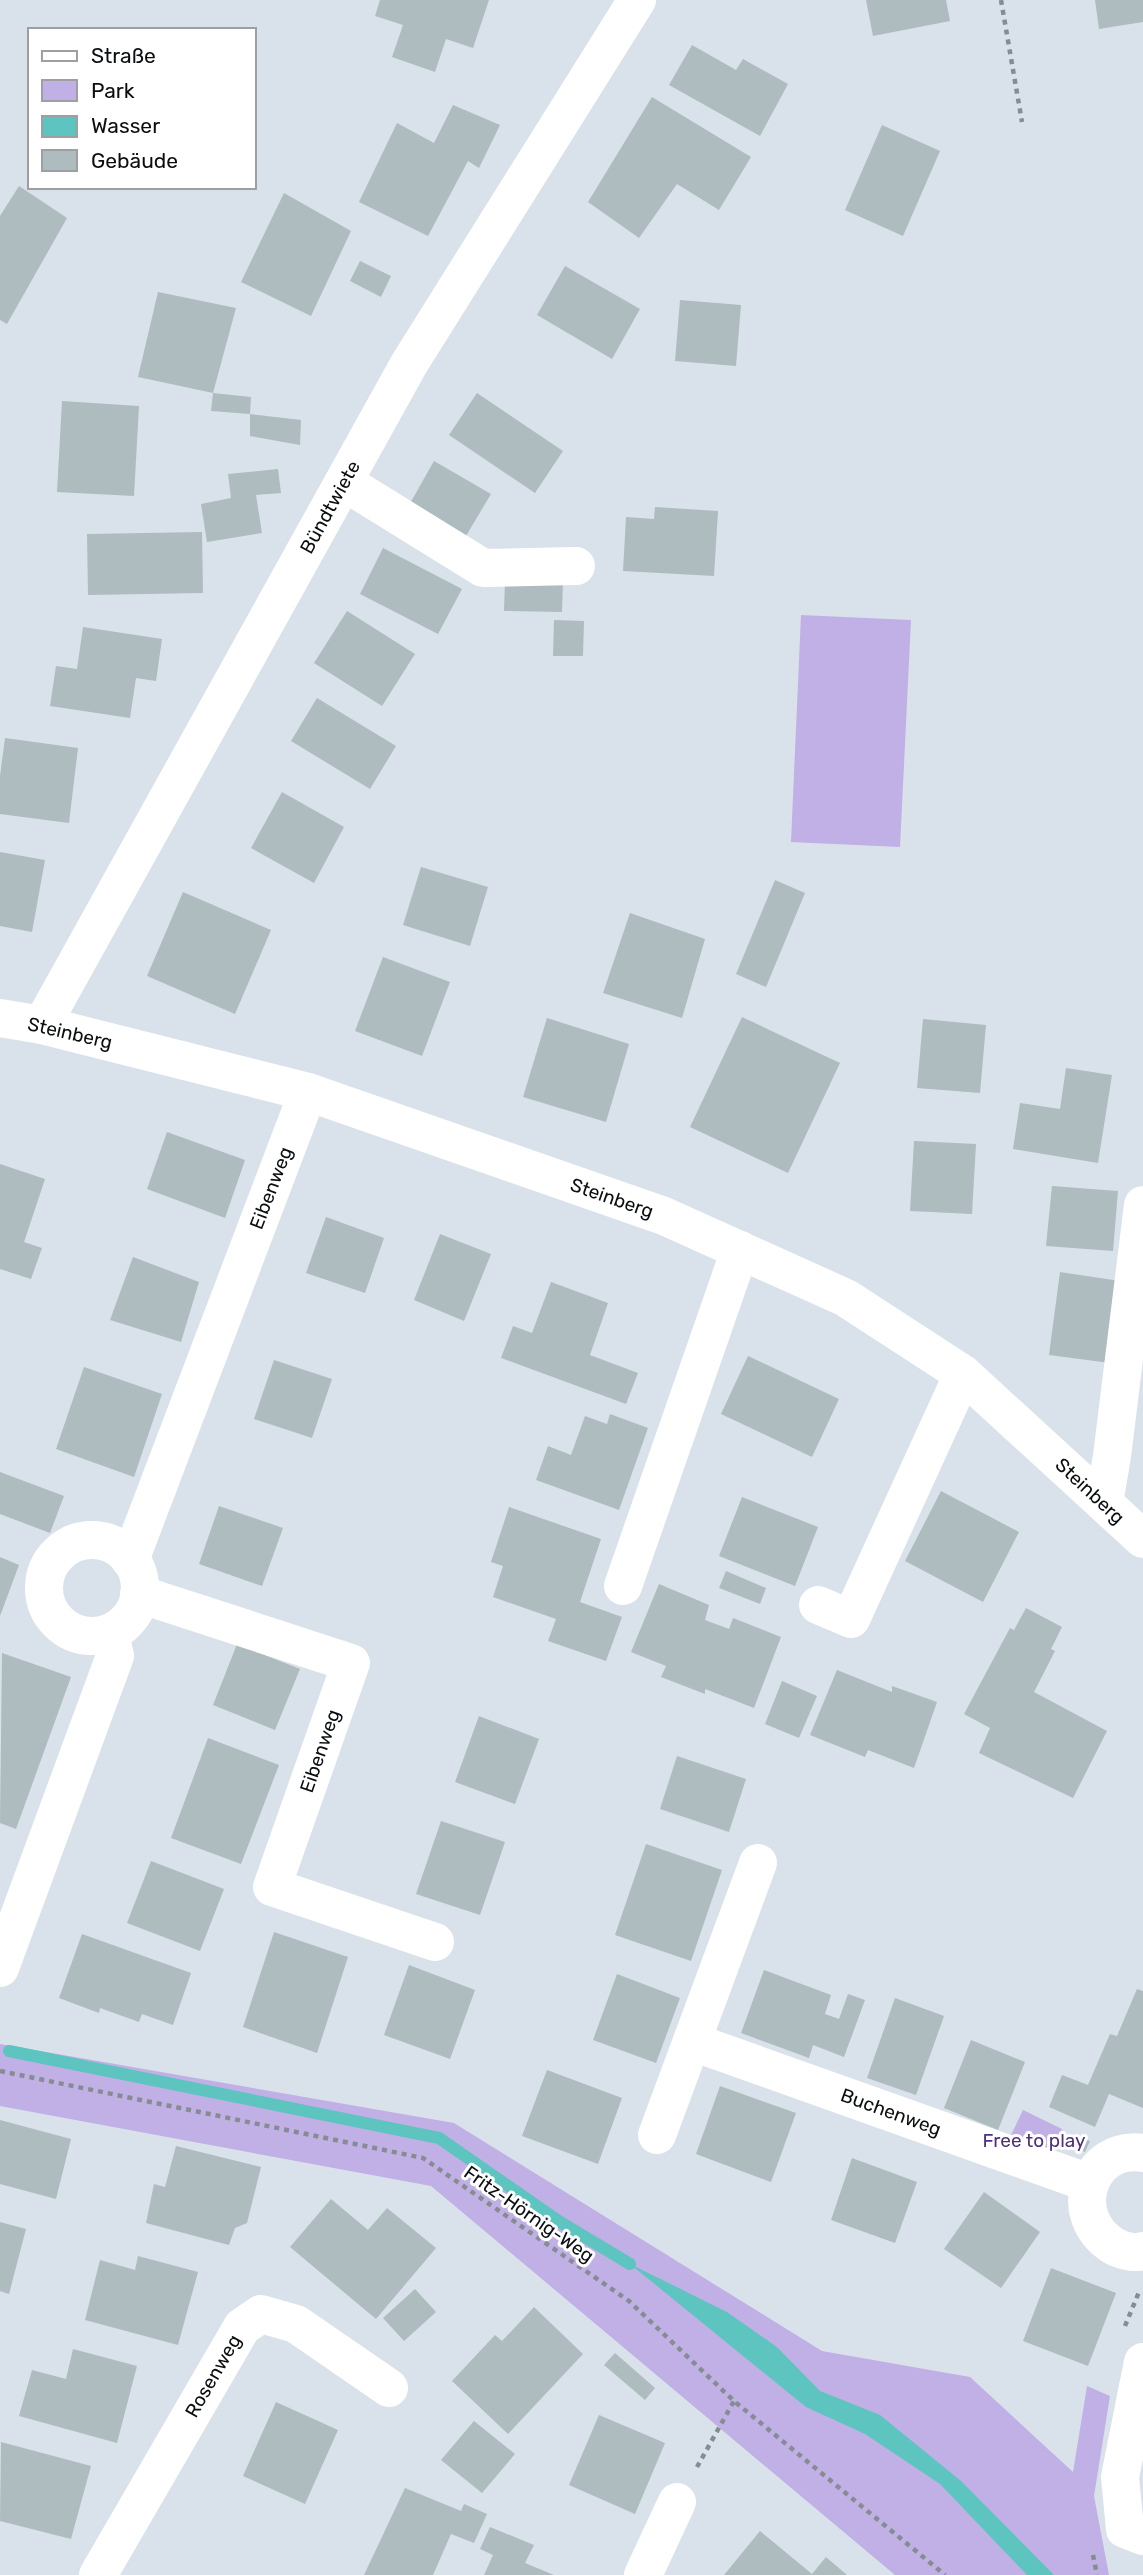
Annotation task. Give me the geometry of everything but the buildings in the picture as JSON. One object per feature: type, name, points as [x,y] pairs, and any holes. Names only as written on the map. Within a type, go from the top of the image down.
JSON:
[{"type":"street","name":"Bündtwiete","points":[[42,1025],[409,364],[637,0]]},
{"type":"street","points":[[344,482],[483,568],[576,566]]},
{"type":"street","name":"Steinberg","points":[[0,1017],[42,1025],[308,1092],[664,1216],[846,1298],[963,1374],[1143,1539]]},
{"type":"street","name":"Eibenweg","points":[[308,1092],[135,1577],[135,1610],[124,1624],[110,1633],[93,1637],[75,1634],[60,1625],[48,1611],[44,1593],[45,1576],[53,1560],[66,1547],[83,1541],[101,1541],[117,1548],[135,1577],[351,1662],[272,1887],[435,1942]]},
{"type":"street","points":[[1104,1503],[1143,1205]]},
{"type":"street","points":[[623,1586],[740,1250]]},
{"type":"street","points":[[818,1605],[851,1619],[963,1374]]},
{"type":"street","points":[[0,1968],[115,1656],[110,1633]]},
{"type":"street","points":[[657,2135],[758,1863]]},
{"type":"street","name":"Buchenweg","points":[[693,2042],[1089,2183]]},
{"type":"street","points":[[1143,2152],[1133,2151],[1115,2156],[1100,2167],[1089,2183],[1086,2202],[1090,2222],[1101,2238],[1118,2249],[1143,2251]]},
{"type":"street","name":"Rosenweg","points":[[98,2575],[242,2327],[261,2314],[296,2324],[388,2388]]},
{"type":"street","points":[[1143,2362],[1120,2477],[1125,2529],[1143,2536]]},
{"type":"street","points":[[643,2575],[677,2502]]},
{"type":"path","points":[[1001,0],[1023,122]]},
{"type":"path","name":"Fritz-Hörnig-Weg","points":[[0,2071],[423,2158],[629,2301],[734,2401],[945,2575]]},
{"type":"path","points":[[677,2502],[734,2401]]},
{"type":"green space","points":[[801,615],[911,620],[900,847],[791,842]]},
{"type":"green space","points":[[0,2044],[454,2123],[822,2351],[970,2377],[1073,2472],[1087,2386],[1110,2396],[1094,2496],[1109,2575],[895,2575],[431,2186],[0,2106]]},
{"type":"green space","name":"Free to play","points":[[1023,2110],[1062,2129],[1049,2168],[1003,2152]]},
{"type":"water","points":[[630,2264],[727,2312],[777,2347],[820,2391],[880,2415],[961,2481],[1054,2575],[1027,2575],[940,2484],[865,2434],[806,2407]]},
{"type":"waterway","points":[[9,2051],[439,2138],[560,2222],[630,2264]]}]
